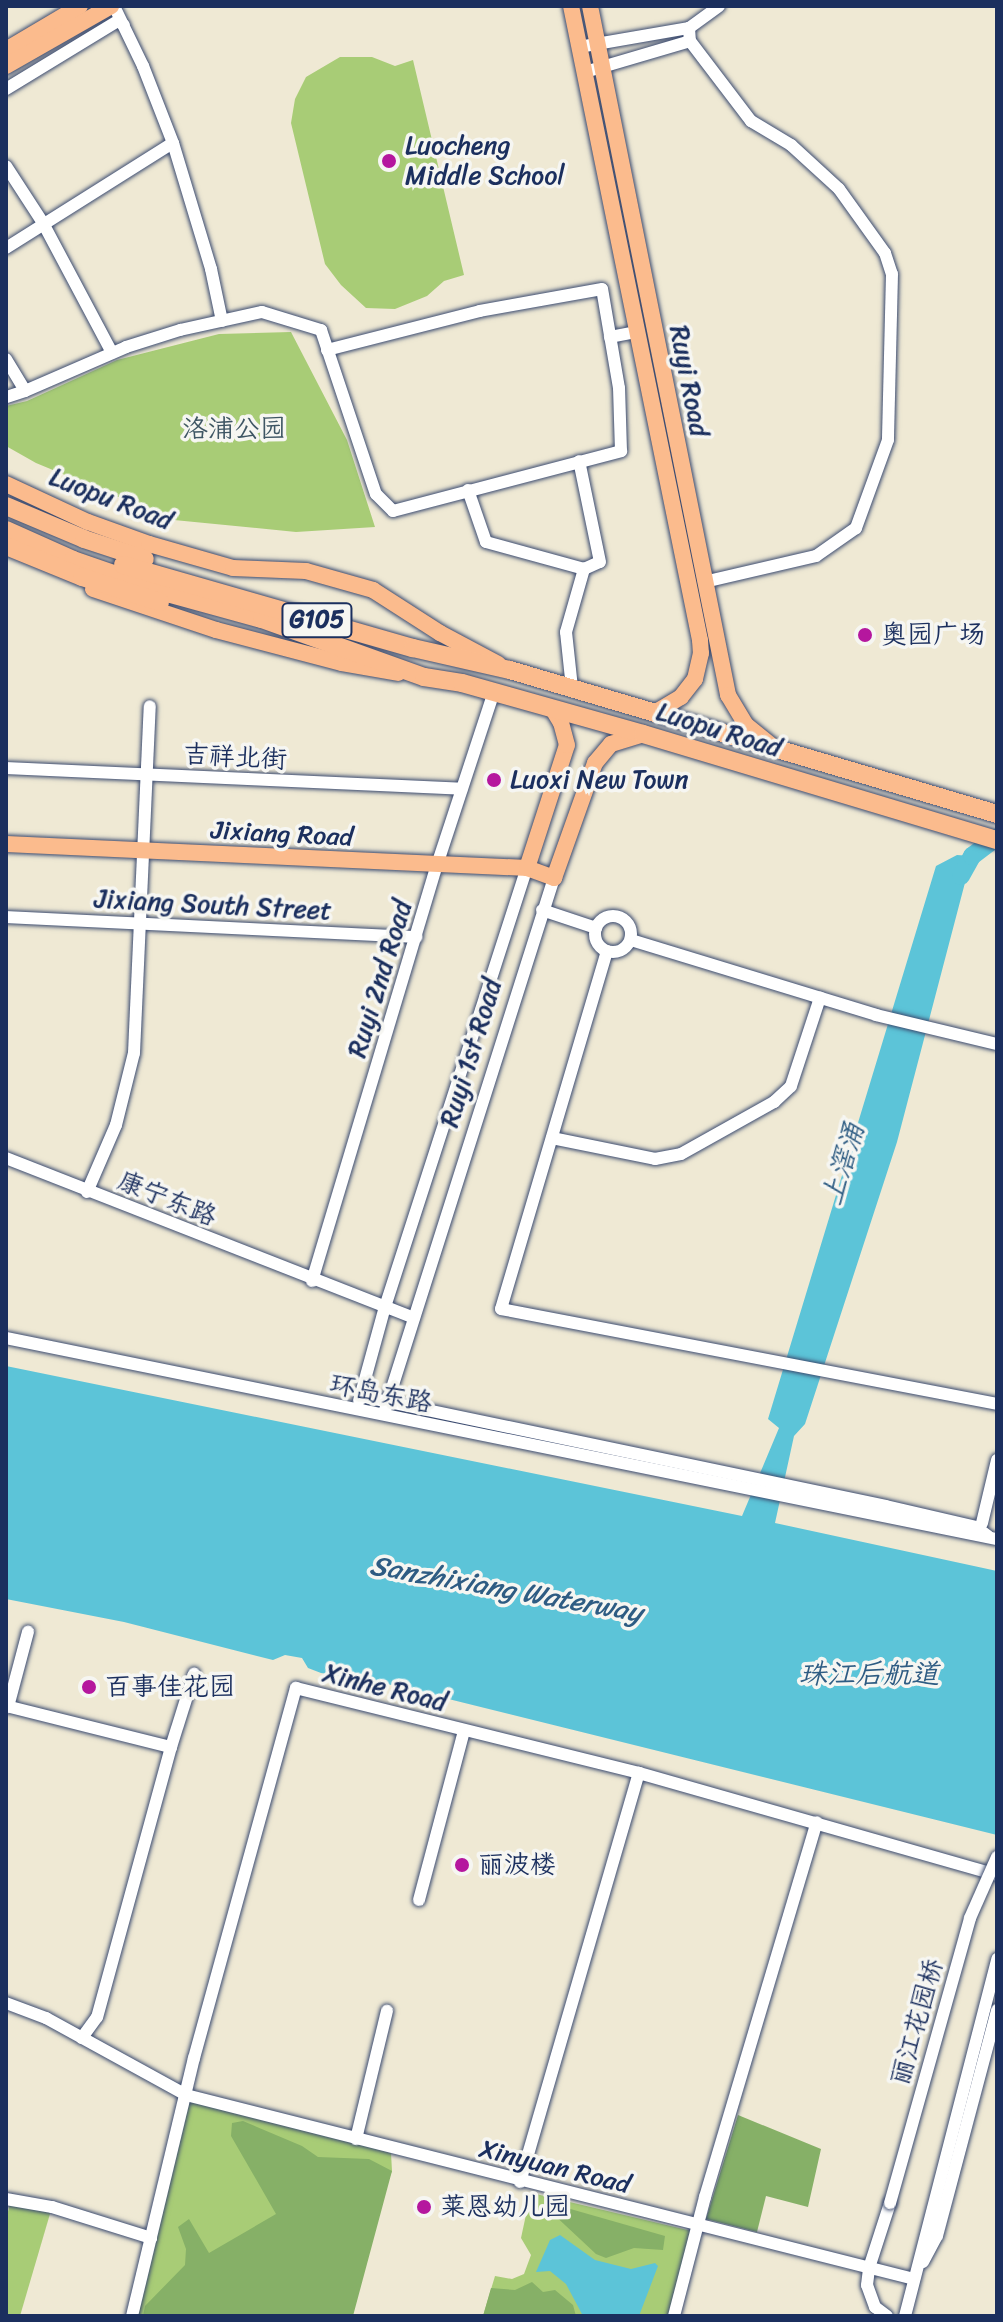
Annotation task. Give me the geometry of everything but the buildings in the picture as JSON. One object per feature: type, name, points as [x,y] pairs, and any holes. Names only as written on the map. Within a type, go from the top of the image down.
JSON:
[{"type":"highway","points":[[6,506],[123,572]]},
{"type":"highway","points":[[6,519],[123,572]]},
{"type":"highway","points":[[6,530],[424,677]]},
{"type":"highway","points":[[6,546],[123,572],[510,670]]},
{"type":"highway","name":"Luopu Road","points":[[510,670],[996,812]]},
{"type":"highway","name":"Luopu Road","points":[[424,677],[552,708],[997,840]]},
{"type":"main road","points":[[6,50],[80,6]]},
{"type":"main road","points":[[6,66],[112,6]]},
{"type":"main road","name":"Ruyi Road","points":[[571,6],[701,653],[695,679],[686,691],[654,713]]},
{"type":"main road","name":"Ruyi Road","points":[[590,6],[704,582],[733,706],[746,725],[774,748]]},
{"type":"main road","name":"Luopu Road","points":[[6,484],[88,522],[149,544],[233,568],[306,571],[373,590],[440,633],[510,670]]},
{"type":"main road","name":"Luopu Road","points":[[6,554],[87,587],[196,624],[342,663],[424,677]]},
{"type":"main road","name":"Ruyi 1st Road","points":[[527,868],[567,745],[561,723],[552,708]]},
{"type":"main road","name":"Ruyi 1st Road","points":[[554,878],[595,763],[611,744],[643,734]]},
{"type":"main road","name":"Jixiang Road","points":[[6,844],[527,868],[554,878]]},
{"type":"street","points":[[112,6],[124,25],[173,143],[211,269],[222,321]]},
{"type":"street","points":[[585,72],[690,34],[719,6]]},
{"type":"street","points":[[6,89],[118,21],[124,25]]},
{"type":"street","points":[[579,47],[690,34]]},
{"type":"street","points":[[690,34],[751,121],[791,145],[839,189],[885,253],[892,274],[888,440],[856,528],[816,556],[704,582]]},
{"type":"street","points":[[6,248],[173,143]]},
{"type":"street","points":[[6,166],[43,223],[112,353]]},
{"type":"street","points":[[6,397],[112,353],[180,330],[262,312],[321,330],[327,350],[376,494],[393,511],[621,451],[619,388],[602,289],[480,311],[327,350]]},
{"type":"street","points":[[610,337],[635,332]]},
{"type":"street","points":[[6,359],[25,391]]},
{"type":"street","points":[[468,490],[486,542],[584,569],[600,562],[579,461]]},
{"type":"street","points":[[572,688],[566,632],[584,569]]},
{"type":"street","name":"Ruyi 2nd Road","points":[[312,1281],[437,865],[494,692]]},
{"type":"street","points":[[87,1192],[116,1125],[134,1053],[150,706]]},
{"type":"street","name":"吉祥北街","points":[[6,768],[462,789]]},
{"type":"street","name":"Ruyi 1st Road","points":[[355,1411],[384,1310],[527,868]]},
{"type":"street","name":"Ruyi 1st Road","points":[[383,1416],[554,878]]},
{"type":"street","points":[[542,910],[596,928]]},
{"type":"street","points":[[619,916],[630,926],[631,940],[621,950],[607,951],[597,942],[596,928],[605,917],[619,916]]},
{"type":"street","name":"Jixiang South Street","points":[[6,917],[417,937]]},
{"type":"street","points":[[631,940],[887,1018],[997,1044]]},
{"type":"street","points":[[607,951],[501,1309],[997,1404]]},
{"type":"street","points":[[552,1138],[655,1159],[681,1154],[774,1102],[791,1086],[820,998]]},
{"type":"street","name":"康宁东路","points":[[6,1158],[384,1310],[414,1318]]},
{"type":"street","name":"环岛东路","points":[[6,1338],[355,1411],[749,1484]]},
{"type":"street","name":"环岛东路","points":[[360,1396],[749,1484]]},
{"type":"street","points":[[982,1523],[997,1460]]},
{"type":"street","points":[[749,1484],[994,1538]]},
{"type":"street","points":[[28,1632],[7,1706],[171,1747]]},
{"type":"street","points":[[82,2038],[97,2017],[194,1674]]},
{"type":"street","name":"Xinhe Road","points":[[132,2316],[186,2095],[296,1688],[639,1773],[997,1875]]},
{"type":"street","points":[[419,1900],[464,1731]]},
{"type":"street","points":[[520,2182],[639,1773]]},
{"type":"street","points":[[674,2316],[817,1822]]},
{"type":"street","name":"丽江花园桥","points":[[869,2268],[970,1918],[997,1857]]},
{"type":"street","points":[[905,2316],[997,1959]]},
{"type":"street","name":"Xinyuan Road","points":[[6,2003],[46,2018],[186,2095],[520,2182],[914,2279]]},
{"type":"street","points":[[914,2279],[937,2236],[997,2010]]},
{"type":"street","points":[[356,2139],[387,2011]]},
{"type":"street","points":[[6,2199],[52,2207],[151,2238]]},
{"type":"street","points":[[869,2268],[870,2297],[875,2307],[887,2316]]},
{"type":"green space","points":[[340,57],[372,57],[395,66],[413,60],[464,275],[444,281],[427,296],[395,309],[366,308],[341,285],[325,264],[291,123],[295,99],[306,77]]},
{"type":"green space","name":"洛浦公园","points":[[291,332],[347,440],[375,527],[296,532],[174,520],[36,463],[6,446],[6,406],[27,401],[117,360],[219,334]]},
{"type":"green space","points":[[185,2096],[391,2153],[392,2171],[372,2224],[352,2316],[132,2316]]},
{"type":"green space","points":[[738,2115],[821,2149],[808,2207],[766,2196],[757,2232],[706,2219]]},
{"type":"green space","points":[[243,2121],[302,2146],[318,2157],[369,2159],[392,2171],[353,2316],[143,2316],[145,2306],[185,2265],[186,2249],[178,2227],[189,2219],[209,2253],[276,2214],[231,2136],[232,2123]]},
{"type":"green space","points":[[536,2194],[696,2232],[674,2316],[483,2316],[495,2276],[512,2279],[524,2274],[531,2255],[521,2238],[527,2210]]},
{"type":"green space","points":[[11,2200],[52,2207],[20,2316],[6,2316],[6,2219]]},
{"type":"green space","points":[[560,2206],[665,2236],[663,2250],[634,2248],[606,2258],[596,2254],[550,2211]]},
{"type":"green space","points":[[532,2282],[543,2292],[555,2290],[573,2305],[576,2316],[483,2316],[491,2288],[515,2290]]},
{"type":"water","name":"珠江后航道","points":[[957,855],[972,856],[897,1142],[805,1424],[794,1436],[775,1523],[997,1571],[997,1835],[392,1685],[321,1673],[308,1668],[302,1658],[285,1655],[273,1660],[124,1622],[6,1599],[6,1366],[742,1516],[779,1428],[768,1419],[936,866]]},
{"type":"water","points":[[560,2235],[595,2260],[631,2269],[655,2263],[658,2266],[639,2316],[583,2316],[566,2284],[550,2271],[536,2272],[550,2240]]},
{"type":"waterway","name":"上滘涌","points":[[961,876],[972,856],[997,837]]},
{"type":"place","name":"Luocheng Middle School","points":[[389,161]]},
{"type":"place","name":"奥园广场","points":[[865,635]]},
{"type":"place","name":"Luoxi New Town","points":[[494,780]]},
{"type":"place","name":"百事佳花园","points":[[89,1687]]},
{"type":"place","name":"丽波楼","points":[[462,1865]]},
{"type":"place","name":"莱恩幼儿园","points":[[424,2207]]},
{"type":"water label","name":"Sanzhixiang Waterway","points":[[506,1589]]}]
